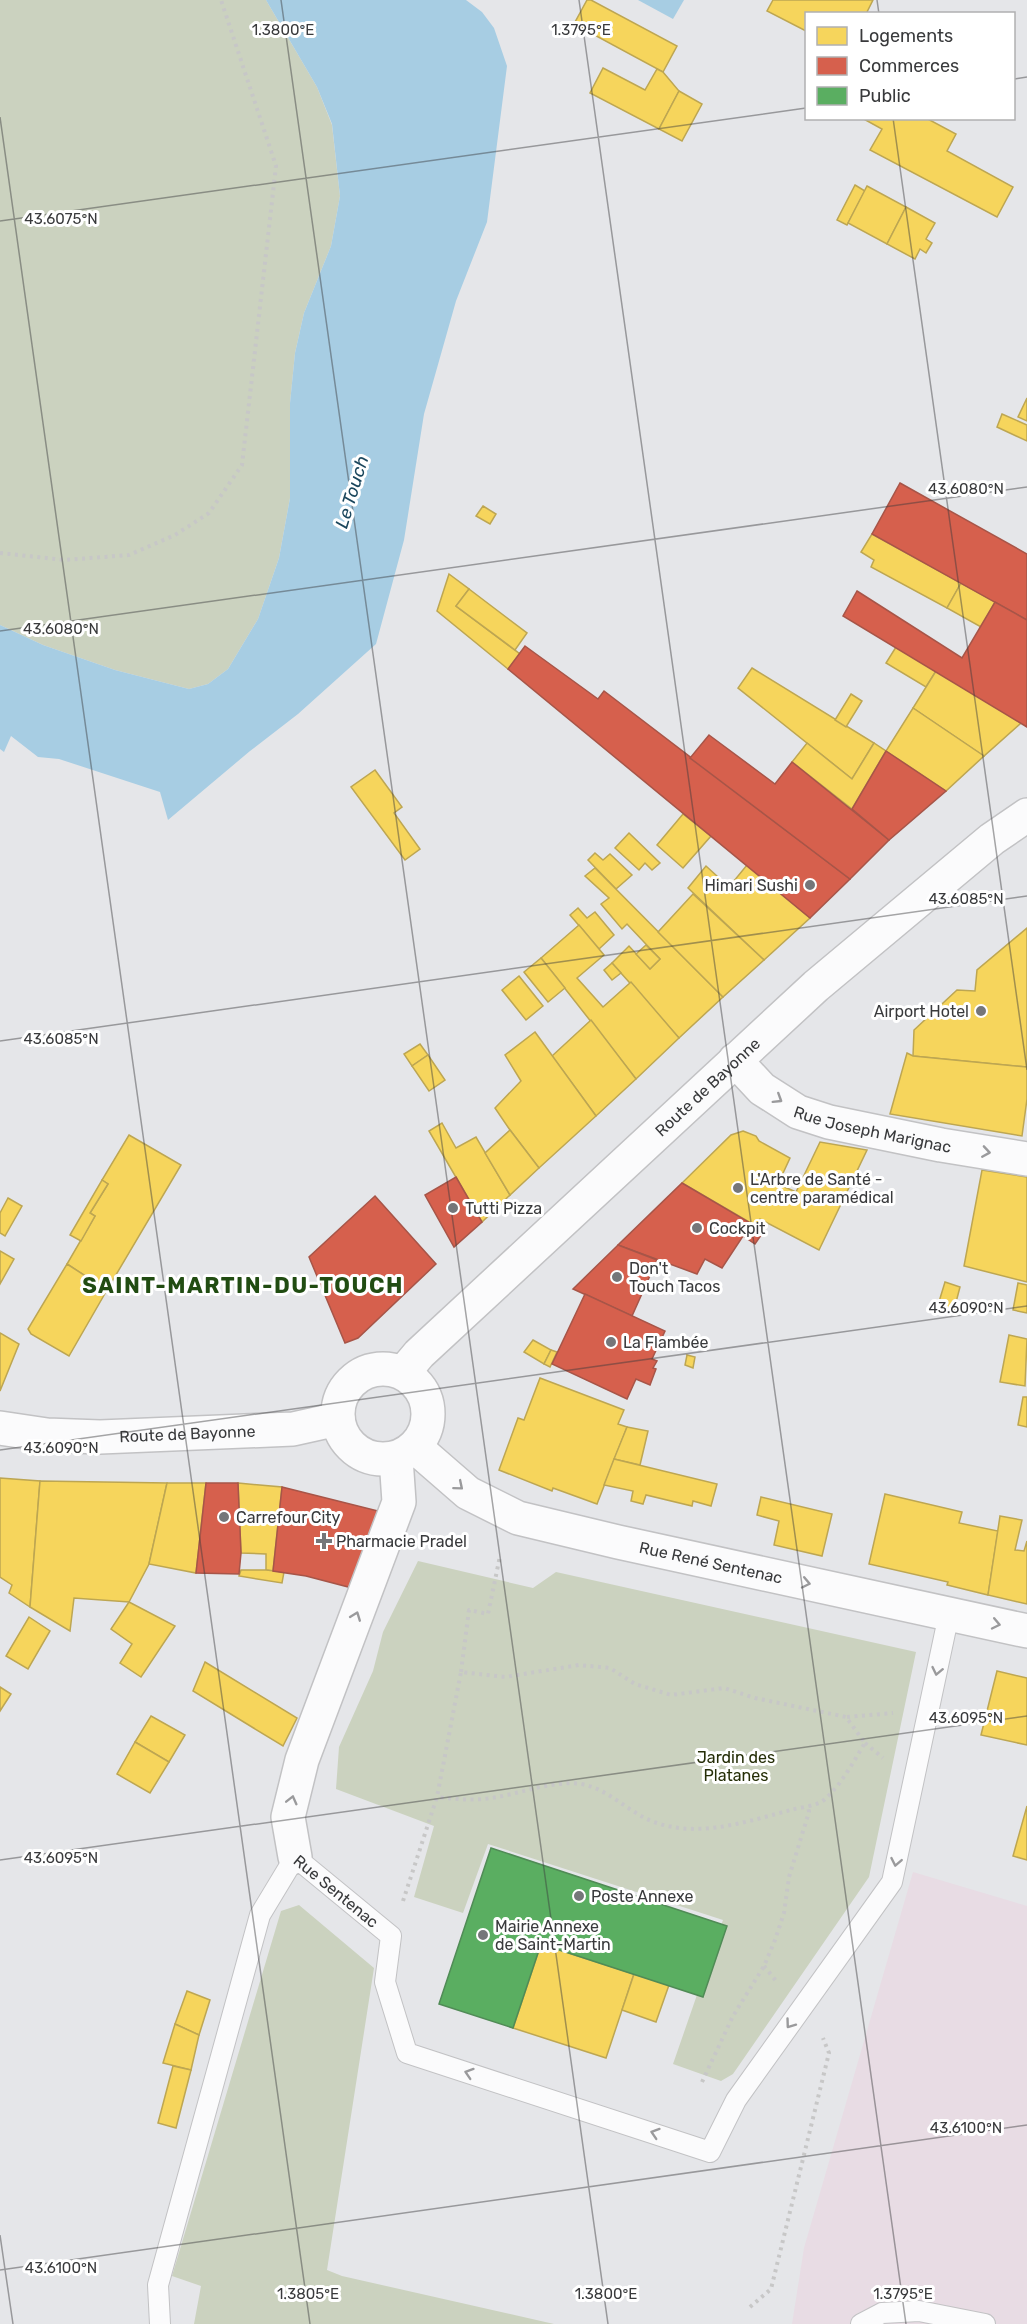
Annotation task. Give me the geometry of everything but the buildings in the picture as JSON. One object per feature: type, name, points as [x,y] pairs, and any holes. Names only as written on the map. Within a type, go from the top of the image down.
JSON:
[{"type":"street","name":"Route de Bayonne","points":[[403,1373],[419,1354],[735,1060],[860,950],[992,839],[1027,815]]},
{"type":"street","name":"Rue Joseph Marignac","points":[[735,1060],[762,1089],[798,1112],[829,1122],[941,1145],[1027,1159]]},
{"type":"street","points":[[388,1369],[403,1373],[420,1387],[428,1407],[427,1429],[405,1452],[370,1457],[358,1452],[348,1442],[338,1419],[340,1403],[346,1388],[357,1377],[372,1370],[388,1369]]},
{"type":"street","name":"Route de Bayonne","points":[[0,1428],[47,1435],[100,1437],[293,1429],[338,1419]]},
{"type":"street","name":"Rue René Sentenac","points":[[405,1452],[468,1493],[518,1518],[1027,1631]]},
{"type":"street","name":"Rue Sentenac","points":[[295,1857],[288,1817],[302,1760],[399,1502],[405,1452]]},
{"type":"lane","points":[[801,2010],[892,1882],[949,1614]]},
{"type":"lane","points":[[160,2324],[158,2285],[260,1915],[295,1857]]},
{"type":"lane","name":"Rue Sentenac","points":[[295,1857],[391,1936],[385,1982],[407,2053],[710,2152],[736,2100],[801,2010]]},
{"type":"lane","points":[[861,2324],[882,2313],[919,2311],[985,2324]]},
{"type":"path","points":[[0,554],[65,560],[129,555],[175,535],[209,513],[242,465],[276,166],[221,0]]},
{"type":"path","points":[[391,1936],[437,1797],[462,1672],[470,1610],[488,1614],[492,1586]]},
{"type":"path","points":[[462,1672],[505,1677],[579,1665],[610,1668],[635,1684],[671,1695],[724,1688],[755,1698],[846,1717],[901,1712]]},
{"type":"path","points":[[437,1797],[462,1800],[490,1798],[555,1785],[580,1784],[601,1789],[627,1809],[657,1823],[684,1829],[722,1827],[824,1801],[842,1779],[865,1743],[846,1717]]},
{"type":"path","points":[[683,2142],[702,2082],[733,2016],[764,1966],[784,1913],[789,1877],[809,1812],[808,1805]]},
{"type":"path","points":[[750,2307],[771,2289],[829,2053],[821,2034],[764,1966]]},
{"type":"shaded area","points":[[913,1872],[1027,1906],[1027,2324],[792,2324],[804,2248]]},
{"type":"green space","points":[[0,0],[266,0],[317,87],[332,125],[340,196],[331,246],[304,313],[295,353],[290,403],[290,498],[279,558],[258,619],[228,669],[208,684],[189,689],[115,670],[43,645],[0,625]]},
{"type":"green space","name":"Jardin des Platanes","points":[[418,1561],[533,1588],[556,1572],[916,1652],[869,1877],[733,2074],[721,2081],[673,2064],[723,1920],[488,1844],[463,1913],[414,1897],[434,1826],[336,1789],[339,1747],[373,1671],[383,1632]]},
{"type":"green space","points":[[299,1905],[374,1968],[327,2270],[342,2276],[554,2324],[194,2324],[201,2286],[172,2276],[281,1911]]},
{"type":"water","name":"Le Touch","points":[[266,0],[466,0],[482,12],[494,28],[507,66],[487,222],[456,301],[424,414],[404,540],[376,644],[298,714],[168,820],[160,792],[59,759],[38,757],[11,736],[4,752],[0,749],[0,625],[43,645],[115,670],[189,689],[208,684],[228,669],[258,619],[279,558],[290,498],[290,403],[295,353],[304,313],[331,246],[340,196],[332,124],[317,87]]},
{"type":"water","points":[[638,0],[684,0],[673,19]]},
{"type":"place","name":"Himari Sushi","points":[[810,885]]},
{"type":"place","name":"Airport Hotel","points":[[981,1011]]},
{"type":"place","name":"L'Arbre de Santé - centre paramédical","points":[[738,1188]]},
{"type":"place","name":"Tutti Pizza","points":[[453,1208]]},
{"type":"place","name":"Cockpit","points":[[697,1228]]},
{"type":"place","name":"Don't Touch Tacos","points":[[617,1277]]},
{"type":"place","name":"La Flambée","points":[[611,1342]]},
{"type":"place","name":"Carrefour City","points":[[224,1517]]},
{"type":"place","name":"Pharmacie Pradel","points":[[324,1541]]},
{"type":"place","name":"Poste Annexe","points":[[579,1896]]},
{"type":"place","name":"Mairie Annexe de Saint-Martin","points":[[483,1935]]},
{"type":"district","name":"SAINT-MARTIN-DU-TOUCH","points":[[243,1285]]}]
